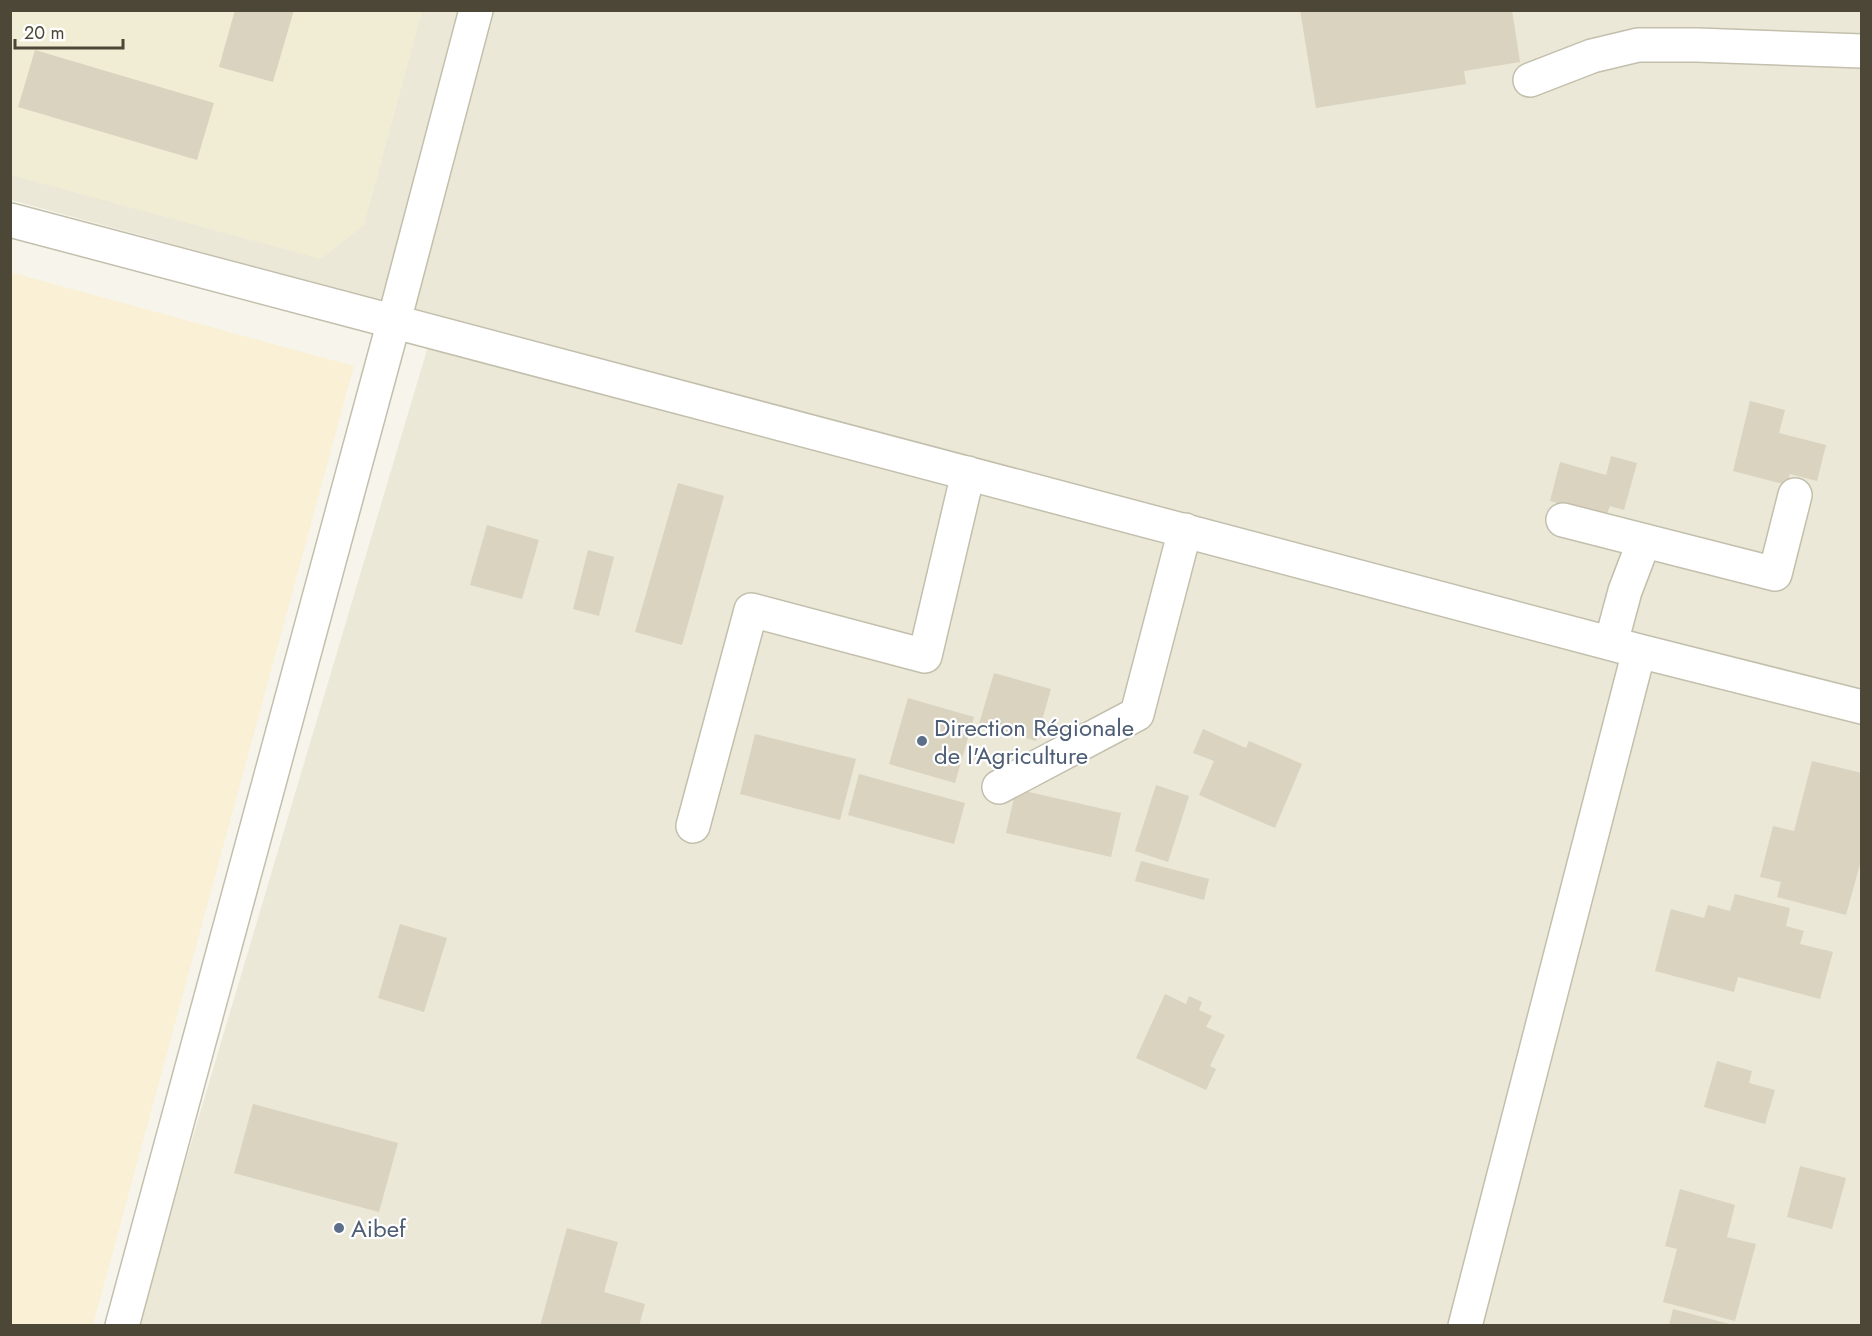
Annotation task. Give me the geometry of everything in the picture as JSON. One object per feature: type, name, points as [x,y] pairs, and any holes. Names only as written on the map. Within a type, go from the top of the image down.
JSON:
[{"type":"street","points":[[122,1326],[476,10]]},
{"type":"street","points":[[1530,80],[1592,56],[1638,45],[1862,51]]},
{"type":"street","points":[[10,220],[1625,647],[1862,707]]},
{"type":"street","points":[[693,826],[751,610],[925,656],[968,473]]},
{"type":"street","points":[[1563,520],[1775,574],[1795,495]]},
{"type":"street","points":[[999,787],[1137,714],[1185,530]]},
{"type":"street","points":[[1465,1326],[1625,647],[1625,591],[1644,541]]},
{"type":"shaded area","points":[[10,11],[1861,11],[1861,1325],[137,1325],[437,316],[11,200]]},
{"type":"shaded area","points":[[10,11],[422,11],[364,225],[321,259],[11,175]]},
{"type":"shaded area","points":[[10,272],[354,366],[93,1325],[11,1325]]},
{"type":"building","points":[[235,10],[294,10],[273,82],[219,67]]},
{"type":"building","points":[[1300,10],[1431,10],[1431,12],[1512,10],[1520,62],[1464,71],[1466,84],[1316,108]]},
{"type":"building","points":[[35,50],[214,103],[197,160],[18,107]]},
{"type":"building","points":[[1750,401],[1785,410],[1779,433],[1826,445],[1817,481],[1790,474],[1787,485],[1733,471]]},
{"type":"building","points":[[1611,456],[1637,463],[1624,510],[1610,506],[1606,516],[1550,501],[1560,462],[1606,475]]},
{"type":"building","points":[[678,483],[724,496],[682,645],[635,632]]},
{"type":"building","points":[[487,525],[539,540],[522,599],[470,585]]},
{"type":"building","points":[[588,550],[614,557],[599,616],[573,609]]},
{"type":"building","points":[[994,673],[1051,689],[1036,741],[979,724]]},
{"type":"building","points":[[908,698],[974,717],[955,783],[889,764]]},
{"type":"building","points":[[1203,729],[1246,748],[1249,741],[1302,764],[1275,828],[1199,795],[1214,761],[1193,753]]},
{"type":"building","points":[[755,734],[856,759],[840,820],[740,794]]},
{"type":"building","points":[[1812,761],[1862,773],[1862,857],[1846,915],[1777,897],[1781,882],[1760,877],[1773,826],[1794,831]]},
{"type":"building","points":[[859,774],[965,803],[954,844],[848,815]]},
{"type":"building","points":[[1156,785],[1189,796],[1168,862],[1135,851]]},
{"type":"building","points":[[1016,789],[1121,813],[1111,857],[1006,833]]},
{"type":"building","points":[[1141,861],[1209,879],[1204,900],[1135,881]]},
{"type":"building","points":[[1735,894],[1790,908],[1786,926],[1804,931],[1800,944],[1833,952],[1820,999],[1738,977],[1734,992],[1655,971],[1671,909],[1704,918],[1708,905],[1730,911]]},
{"type":"building","points":[[400,924],[447,938],[424,1012],[378,998]]},
{"type":"building","points":[[1165,994],[1186,1004],[1189,996],[1202,1002],[1199,1010],[1212,1016],[1206,1027],[1225,1035],[1210,1066],[1216,1069],[1206,1090],[1136,1058]]},
{"type":"building","points":[[1717,1061],[1752,1071],[1749,1083],[1775,1090],[1765,1124],[1704,1107]]},
{"type":"building","points":[[253,1104],[398,1143],[379,1212],[234,1173]]},
{"type":"building","points":[[1800,1166],[1846,1178],[1832,1229],[1787,1217]]},
{"type":"building","points":[[1680,1189],[1735,1205],[1727,1237],[1756,1244],[1735,1321],[1663,1302],[1677,1249],[1665,1246]]},
{"type":"building","points":[[567,1228],[618,1242],[604,1292],[645,1304],[639,1326],[540,1326]]},
{"type":"building","points":[[1673,1309],[1733,1325],[1733,1326],[1669,1326]]},
{"type":"place","name":"Direction Régionale de l'Agriculture","points":[[922,741]]},
{"type":"place","name":"Aibef","points":[[339,1228]]}]
